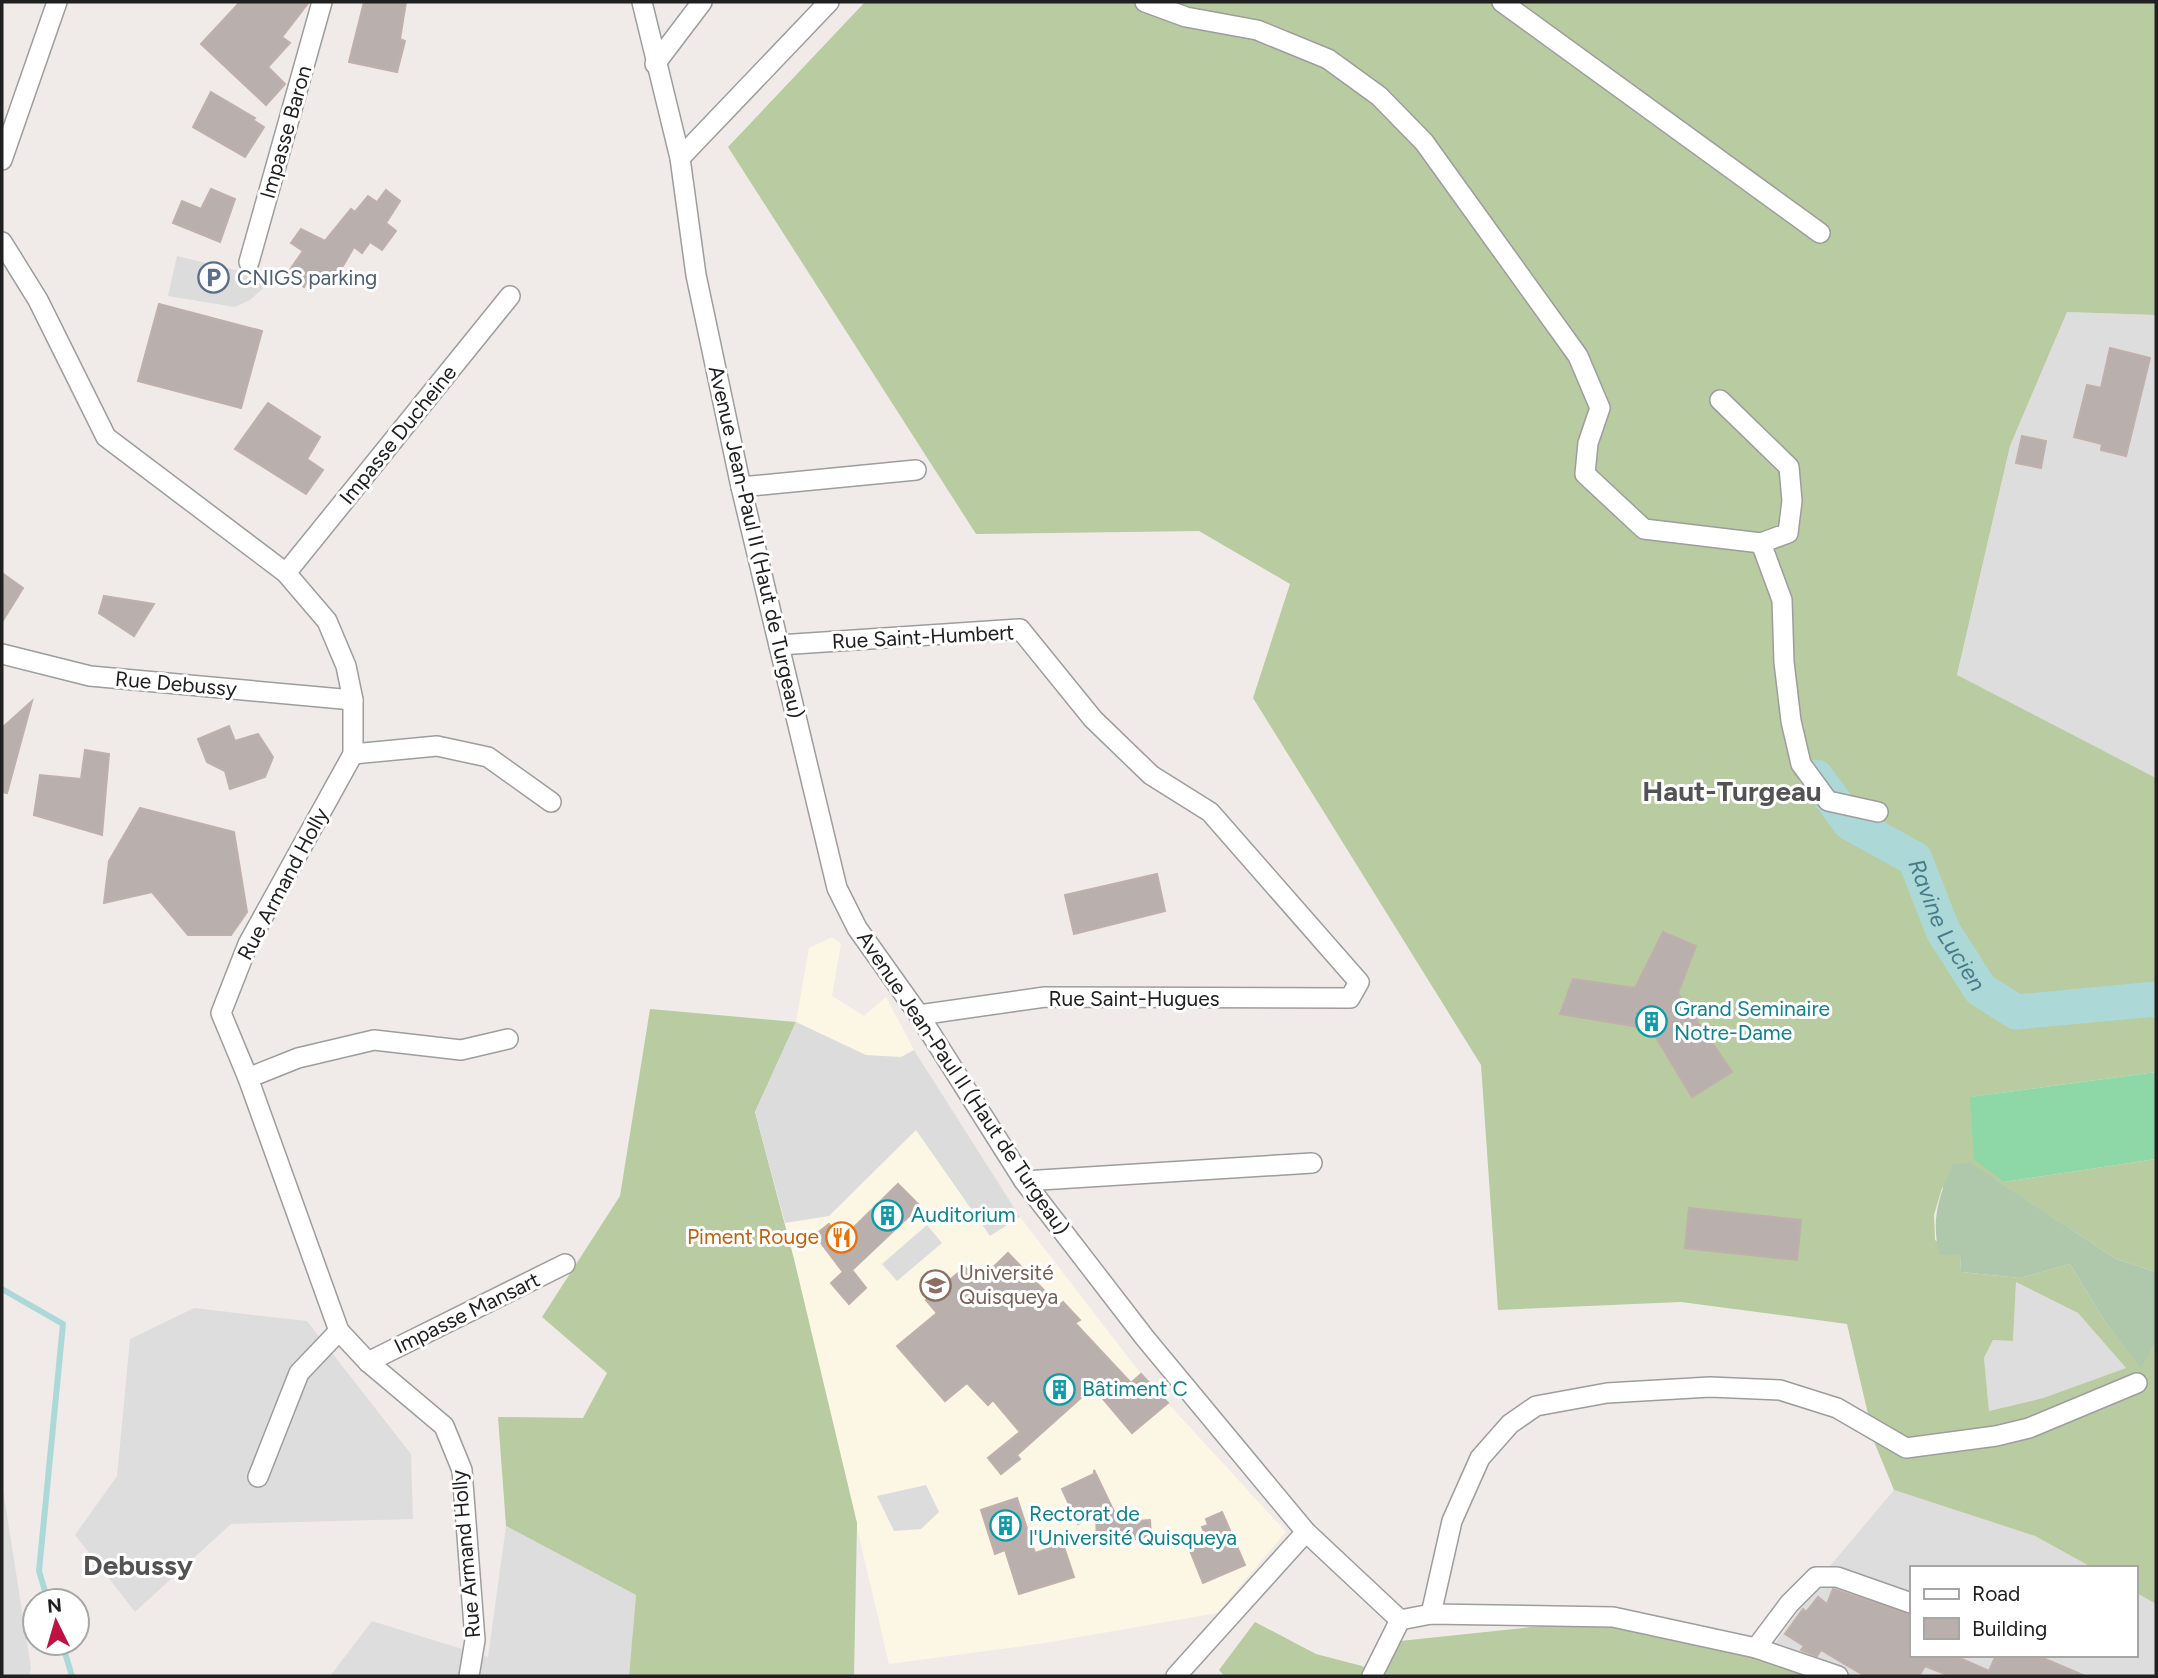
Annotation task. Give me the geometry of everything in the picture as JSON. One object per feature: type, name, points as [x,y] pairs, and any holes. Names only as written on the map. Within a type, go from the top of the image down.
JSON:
[{"type":"street","points":[[2,160],[57,2]]},
{"type":"street","name":"Impasse Baron","points":[[249,262],[322,2]]},
{"type":"street","name":"Avenue Jean-Paul II (Haut de Turgeau)","points":[[642,2],[680,158],[696,275],[741,487],[837,888],[858,928],[919,1015],[1024,1181],[1144,1338],[1306,1532],[1400,1620]]},
{"type":"street","points":[[655,64],[702,2]]},
{"type":"street","points":[[680,158],[828,2]]},
{"type":"street","points":[[1145,2],[1186,17],[1258,30],[1328,59],[1380,96],[1424,142],[1578,356],[1600,408],[1588,443],[1585,474],[1644,528],[1761,543],[1788,533],[1792,501],[1789,467],[1720,400]]},
{"type":"street","points":[[1502,2],[1821,233]]},
{"type":"street","name":"Rue Armand Holly","points":[[2,242],[38,300],[106,437],[286,573],[327,621],[346,666],[354,700],[353,754],[248,944],[221,1013],[248,1077],[339,1331],[368,1362],[444,1426],[462,1470],[475,1640],[468,1676]]},
{"type":"street","name":"Impasse Ducheine","points":[[286,573],[510,296]]},
{"type":"street","points":[[741,487],[916,470]]},
{"type":"street","points":[[1761,543],[1783,600],[1785,674],[1791,722],[1801,764],[1828,801],[1878,812]]},
{"type":"street","name":"Rue Saint-Humbert","points":[[779,645],[1020,628],[1093,719],[1141,765],[1210,812],[1359,982],[1350,998]]},
{"type":"street","name":"Rue Debussy","points":[[2,654],[90,676],[354,700]]},
{"type":"street","points":[[353,754],[437,746],[488,757],[551,802]]},
{"type":"street","name":"Rue Saint-Hugues","points":[[919,1015],[1045,997],[1350,998]]},
{"type":"street","points":[[248,1077],[298,1058],[374,1040],[461,1050],[508,1039]]},
{"type":"street","points":[[1024,1181],[1312,1163]]},
{"type":"street","name":"Impasse Mansart","points":[[368,1362],[565,1264]]},
{"type":"street","points":[[258,1477],[299,1373],[339,1331]]},
{"type":"street","points":[[1431,1614],[1452,1521],[1480,1458],[1510,1424],[1536,1406],[1607,1393],[1710,1387],[1780,1390],[1837,1408],[1906,1448],[1996,1436],[2029,1428],[2137,1383]]},
{"type":"street","points":[[1177,1676],[1306,1532]]},
{"type":"street","points":[[1756,1648],[1789,1604],[1816,1577],[1838,1577],[1910,1603]]},
{"type":"street","points":[[1372,1676],[1400,1620],[1431,1614],[1613,1616],[1756,1648],[1838,1676]]},
{"type":"shaded area","name":"CNIGS parking","points":[[177,256],[244,272],[268,284],[250,300],[235,307],[168,296]]},
{"type":"shaded area","points":[[2067,312],[2156,315],[2156,778],[1957,676],[2010,446]]},
{"type":"shaded area","name":"Université Quisqueya","points":[[832,937],[841,944],[832,996],[864,1016],[886,997],[914,1050],[1020,1217],[1141,1374],[1286,1532],[1217,1613],[1045,1643],[889,1664],[794,1259],[755,1112],[796,1022],[809,948]]},
{"type":"shaded area","points":[[796,1022],[866,1055],[901,1057],[914,1050],[1020,1217],[990,1236],[916,1130],[829,1216],[785,1223],[755,1112]]},
{"type":"shaded area","points":[[927,1225],[942,1243],[897,1281],[882,1264]]},
{"type":"shaded area","points":[[2016,1282],[2078,1313],[2126,1368],[2043,1398],[1989,1411],[1984,1358],[1993,1340],[2013,1341]]},
{"type":"shaded area","points":[[194,1308],[307,1321],[411,1454],[413,1519],[231,1524],[135,1612],[75,1535],[117,1476],[130,1339]]},
{"type":"shaded area","points":[[2,1483],[21,1604],[21,1657],[29,1657],[31,1668],[29,1676],[2,1676]]},
{"type":"shaded area","points":[[926,1485],[939,1512],[921,1529],[894,1531],[877,1496]]},
{"type":"shaded area","points":[[1894,1490],[2035,1536],[2089,1566],[1910,1566],[1910,1657],[2137,1657],[2137,1593],[2156,1604],[2156,1676],[1828,1676],[1770,1651],[1824,1573]]},
{"type":"shaded area","points":[[506,1526],[636,1595],[629,1676],[330,1676],[372,1621],[488,1657]]},
{"type":"green space","points":[[865,2],[2156,2],[2156,315],[2067,312],[2010,446],[1957,675],[2156,778],[2156,1072],[1971,1097],[2004,1182],[2156,1159],[2156,1272],[2116,1259],[1994,1179],[1942,1188],[1934,1215],[1935,1240],[1960,1254],[1961,1272],[2020,1278],[2070,1264],[2105,1322],[2141,1367],[2156,1342],[2156,1604],[2137,1593],[2137,1566],[2089,1566],[2035,1536],[1894,1490],[1875,1444],[1847,1324],[1681,1302],[1498,1310],[1481,1065],[1253,698],[1290,584],[1199,531],[976,534],[728,147]],"holes":[[[2016,1282],[2078,1313],[2126,1368],[2043,1398],[1989,1411],[1984,1358],[1993,1340],[2013,1341]]]},
{"type":"green space","points":[[650,1009],[796,1022],[755,1112],[794,1259],[857,1523],[854,1676],[629,1676],[636,1595],[506,1526],[498,1417],[583,1418],[607,1373],[542,1317],[620,1196]]},
{"type":"green space","points":[[2156,1072],[2156,1159],[2004,1182],[1974,1159],[1970,1097]]},
{"type":"green space","points":[[1970,1163],[2116,1259],[2156,1272],[2156,1342],[2141,1368],[2105,1322],[2070,1264],[2020,1278],[1961,1272],[1960,1254],[1940,1255],[1936,1219],[1944,1187],[1953,1164]]},
{"type":"green space","points":[[1255,1622],[1316,1654],[1362,1666],[1382,1676],[1224,1676],[1219,1670]]},
{"type":"green space","points":[[1579,1622],[1770,1651],[1828,1676],[1383,1676],[1400,1641]]},
{"type":"building","points":[[240,2],[309,2],[282,37],[290,43],[268,67],[285,84],[266,105],[201,44]]},
{"type":"building","points":[[364,2],[406,2],[400,39],[405,41],[397,72],[349,62]]},
{"type":"building","points":[[211,92],[255,118],[253,120],[264,127],[245,157],[193,127]]},
{"type":"building","points":[[211,189],[235,199],[220,242],[173,223],[182,201],[201,209]]},
{"type":"building","points":[[386,190],[400,201],[386,223],[396,231],[382,250],[370,242],[362,253],[354,247],[333,283],[312,272],[304,287],[287,274],[303,251],[291,243],[301,229],[325,241],[351,209],[355,212],[368,196],[377,202]]},
{"type":"building","points":[[159,304],[262,331],[241,408],[138,381]]},
{"type":"building","points":[[2110,348],[2150,358],[2126,456],[2101,450],[2102,444],[2074,437],[2087,385],[2101,388]]},
{"type":"building","points":[[268,403],[320,437],[307,459],[323,470],[306,494],[235,449]]},
{"type":"building","points":[[2022,436],[2046,441],[2041,468],[2016,463]]},
{"type":"building","points":[[2,573],[23,588],[2,622]]},
{"type":"building","points":[[104,596],[154,604],[134,636],[99,613]]},
{"type":"building","points":[[32,701],[7,793],[2,792],[2,728]]},
{"type":"building","points":[[229,726],[235,741],[258,734],[273,757],[265,777],[230,789],[225,771],[207,762],[198,739]]},
{"type":"building","points":[[85,750],[109,754],[102,835],[34,815],[40,775],[81,779]]},
{"type":"building","points":[[140,808],[234,832],[247,912],[231,935],[188,935],[152,892],[104,903],[109,861]]},
{"type":"building","points":[[1157,874],[1165,911],[1074,934],[1065,895]]},
{"type":"building","name":"Grand Seminaire Notre-Dame","points":[[1663,932],[1696,946],[1678,993],[1732,1072],[1692,1097],[1651,1029],[1560,1014],[1573,979],[1635,988]]},
{"type":"building","points":[[898,1184],[920,1206],[852,1270],[866,1288],[849,1304],[831,1283],[843,1272],[815,1235],[829,1224],[841,1240]]},
{"type":"building","points":[[1689,1208],[1801,1220],[1797,1260],[1685,1248]]},
{"type":"building","points":[[1008,1253],[1059,1306],[1063,1302],[1080,1320],[1075,1323],[1131,1383],[1141,1374],[1168,1403],[1132,1433],[1093,1387],[1017,1455],[1020,1459],[1001,1474],[988,1458],[1020,1432],[993,1400],[988,1405],[967,1383],[945,1401],[897,1346],[937,1313],[926,1300],[965,1267],[978,1282]]},
{"type":"building","points":[[1094,1470],[1119,1522],[1150,1520],[1151,1538],[1097,1541],[1096,1515],[1078,1524],[1062,1489],[1094,1474]]},
{"type":"building","points":[[1017,1498],[1035,1553],[1063,1544],[1074,1577],[1019,1594],[1005,1550],[995,1554],[981,1510]]},
{"type":"building","points":[[1222,1512],[1245,1565],[1203,1583],[1187,1543],[1206,1535],[1202,1527],[1208,1525],[1206,1519]]},
{"type":"building","points":[[1833,1589],[1910,1615],[1910,1657],[1958,1657],[1989,1671],[1995,1657],[2041,1657],[2085,1676],[1950,1676],[1925,1666],[1919,1676],[1865,1676],[1821,1650],[1817,1656],[1801,1650],[1804,1646],[1785,1634],[1803,1609],[1806,1612],[1818,1597],[1827,1604]]},
{"type":"waterway","name":"Ravine Lucien","points":[[1816,777],[1850,823],[1915,859],[1943,931],[1980,989],[2016,1012],[2156,999]]},
{"type":"waterway","points":[[2,1289],[63,1324],[39,1571],[44,1587]]},
{"type":"waterway","points":[[66,1657],[72,1676]]},
{"type":"place","name":"CNIGS parking","points":[[214,278]]},
{"type":"place","name":"Grand Seminaire Notre-Dame","points":[[1651,1021]]},
{"type":"place","name":"Auditorium","points":[[888,1215]]},
{"type":"place","name":"Piment Rouge","points":[[842,1237]]},
{"type":"place","name":"Université Quisqueya","points":[[936,1285]]},
{"type":"place","name":"Bâtiment C","points":[[1059,1389]]},
{"type":"place","name":"Rectorat de l'Université Quisqueya","points":[[1006,1526]]},
{"type":"district","name":"Haut-Turgeau","points":[[1732,791]]},
{"type":"district","name":"Debussy","points":[[138,1565]]}]
